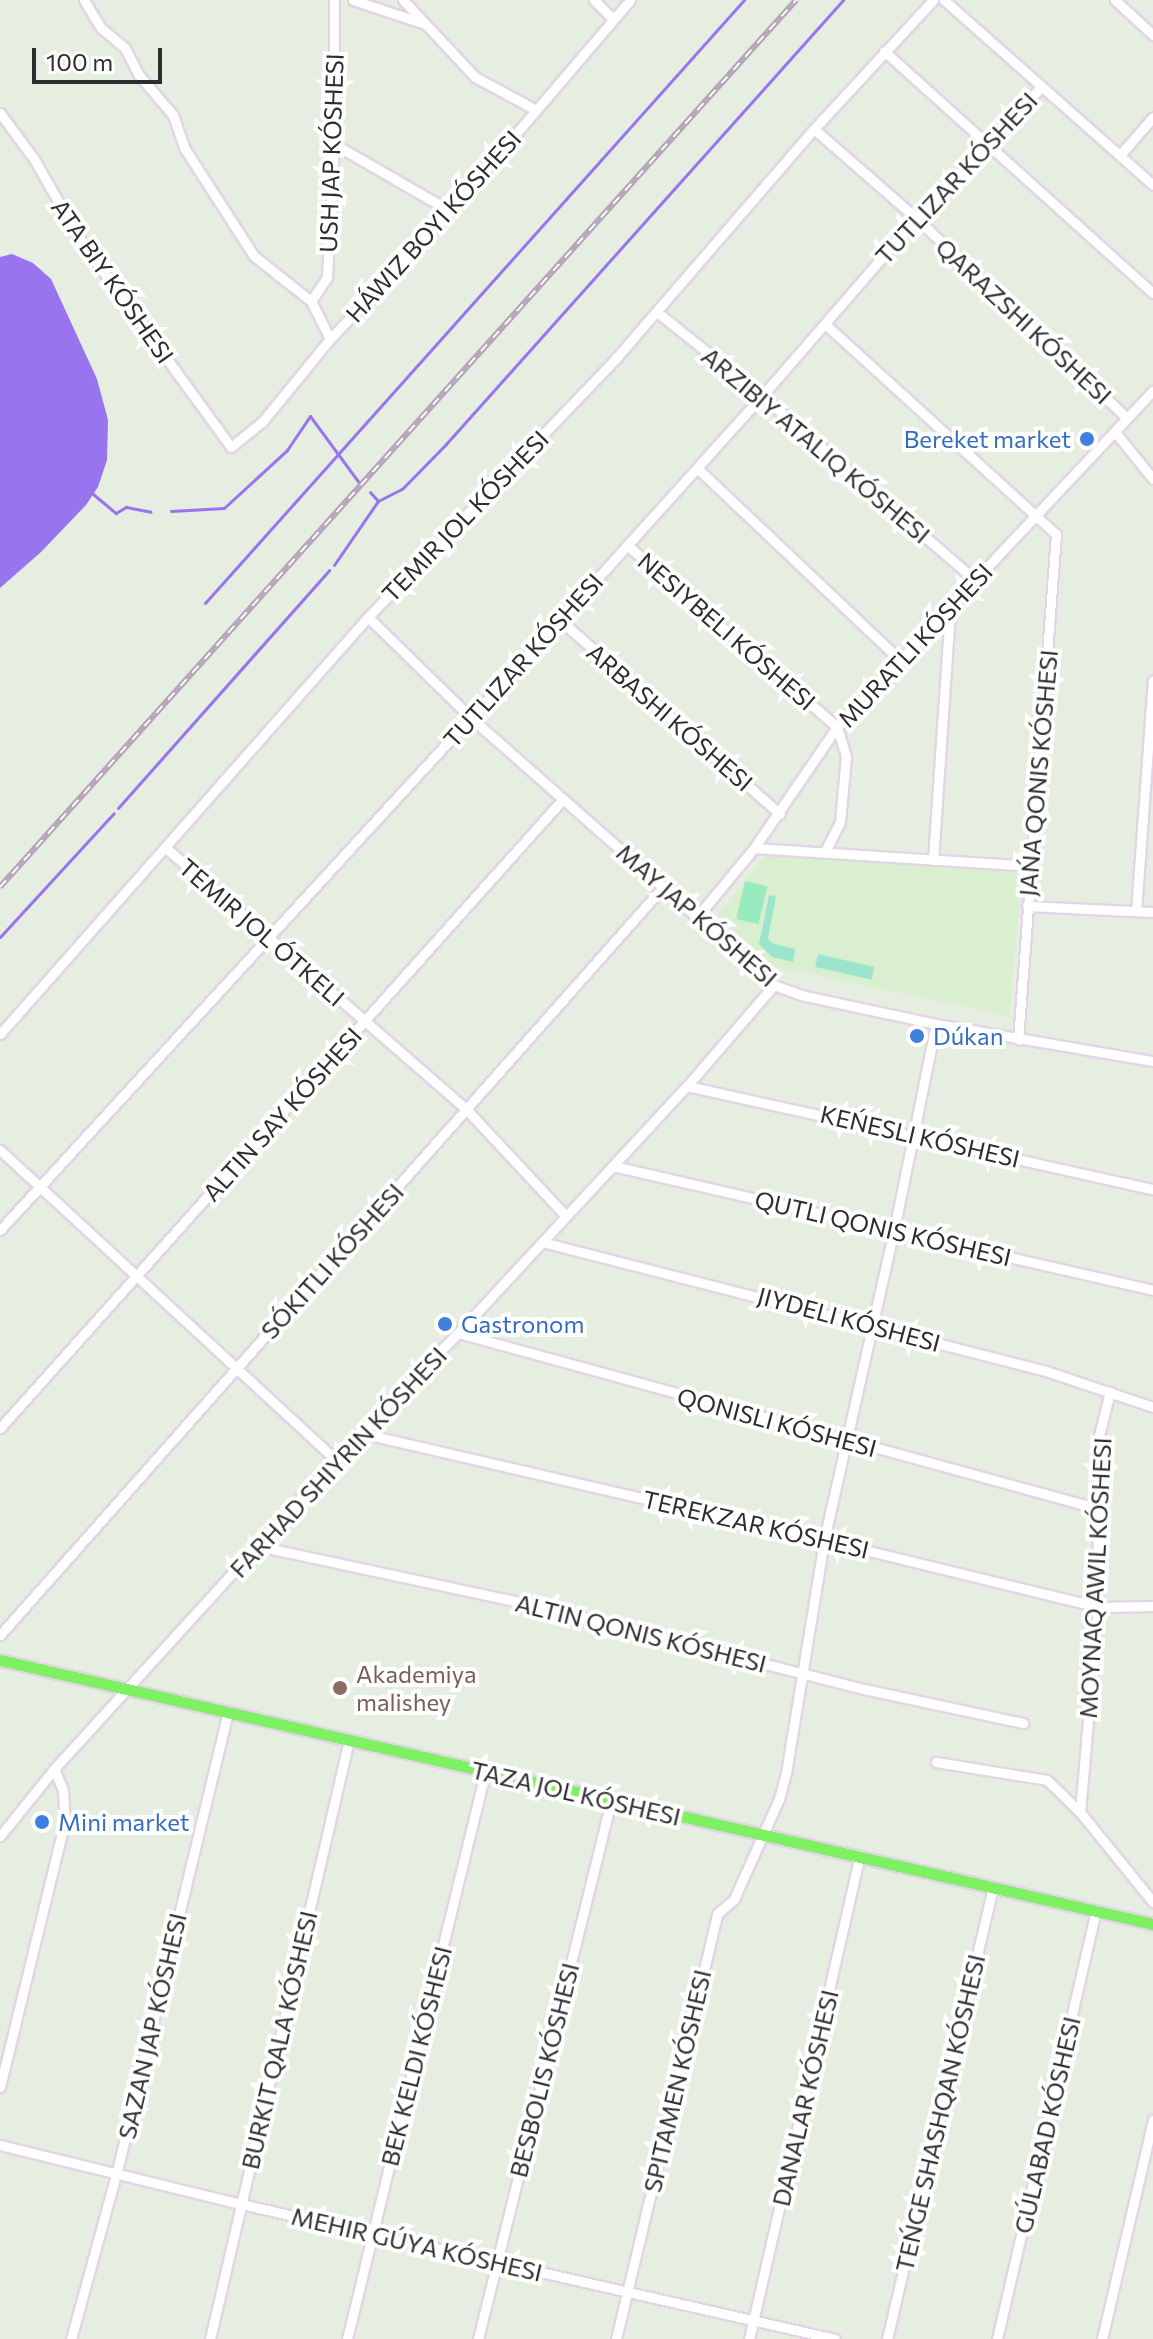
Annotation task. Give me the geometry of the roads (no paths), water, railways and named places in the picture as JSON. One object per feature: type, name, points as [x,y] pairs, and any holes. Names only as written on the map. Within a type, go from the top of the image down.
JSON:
[{"type":"main road","name":"TAZA JOL KÓSHESI","points":[[0,1660],[1153,1924]]},
{"type":"street","points":[[84,0],[101,28],[125,48],[138,74],[173,115],[185,149],[254,256],[311,301],[330,339],[450,211],[630,0]]},
{"type":"street","name":"USH JAP KÓSHESI","points":[[311,301],[327,277],[334,144],[334,0]]},
{"type":"street","points":[[353,0],[426,24]]},
{"type":"street","points":[[403,0],[475,77],[536,110]]},
{"type":"street","points":[[594,0],[613,19]]},
{"type":"street","name":"TEMIR JOL KÓSHESI","points":[[0,1034],[167,849],[368,617],[657,312],[814,129],[933,0]]},
{"type":"street","points":[[944,0],[1153,185]]},
{"type":"street","points":[[1115,0],[1153,35]]},
{"type":"street","points":[[884,51],[1153,293]]},
{"type":"street","points":[[0,1230],[560,620],[762,396],[916,218],[1042,86]]},
{"type":"street","name":"ATA BIY KÓSHESI","points":[[0,113],[34,159],[79,238],[231,447],[262,422],[330,339]]},
{"type":"street","points":[[1120,155],[1153,117]]},
{"type":"street","points":[[814,129],[916,218],[1127,418]]},
{"type":"street","points":[[334,144],[450,211]]},
{"type":"street","points":[[657,312],[762,396],[975,580]]},
{"type":"street","points":[[825,324],[1038,513],[1056,534],[1018,1040]]},
{"type":"street","points":[[698,916],[780,814],[837,727],[1153,391]]},
{"type":"street","points":[[1115,432],[1153,479]]},
{"type":"street","points":[[697,468],[900,660]]},
{"type":"street","name":"NESIYBELI KÓSHESI","points":[[627,545],[837,727],[846,756],[840,822],[825,851]]},
{"type":"street","points":[[933,860],[950,608]]},
{"type":"street","name":"MAY JAP KÓSHESI","points":[[368,617],[470,717],[774,985],[801,995],[936,1024],[1153,1061]]},
{"type":"street","points":[[560,620],[780,814]]},
{"type":"street","points":[[1136,911],[1153,681]]},
{"type":"street","points":[[0,1428],[563,799]]},
{"type":"street","points":[[754,848],[1032,866]]},
{"type":"street","name":"TEMIR JOL ÓTKELI","points":[[167,849],[467,1110],[565,1215]]},
{"type":"street","name":"SÓKITLI KÓSHESI","points":[[0,1635],[663,887]]},
{"type":"street","points":[[1027,906],[1153,912]]},
{"type":"street","name":"FARHAD SHIYRIN KÓSHESI","points":[[0,1836],[54,1769],[360,1433],[458,1333],[687,1086],[774,985]]},
{"type":"street","name":"SPITAMEN KÓSHESI","points":[[616,2339],[717,1914],[734,1899],[764,1836],[786,1773],[824,1540],[894,1230],[936,1024]]},
{"type":"street","name":"KEŃESLI KÓSHESI","points":[[687,1086],[915,1133],[1153,1189]]},
{"type":"street","points":[[0,1150],[336,1460]]},
{"type":"street","points":[[613,1166],[1153,1290]]},
{"type":"street","name":"JIYDELI KÓSHESI","points":[[542,1242],[1046,1371],[1153,1407]]},
{"type":"street","points":[[458,1333],[1096,1508]]},
{"type":"street","points":[[1080,1812],[1098,1607],[1097,1443],[1110,1392]]},
{"type":"street","name":"TEREKZAR KÓSHESI","points":[[360,1433],[1098,1607],[1153,1606]]},
{"type":"street","points":[[258,1546],[538,1606],[801,1673],[1023,1723]]},
{"type":"street","name":"SAZAN JAP KÓSHESI","points":[[71,2339],[116,2175],[228,1712]]},
{"type":"street","name":"BURKIT QALA KÓSHESI","points":[[210,2339],[349,1740]]},
{"type":"street","points":[[936,1762],[1047,1780],[1080,1812],[1153,1902]]},
{"type":"street","points":[[0,2087],[65,1821],[63,1790],[54,1769]]},
{"type":"street","name":"BEK KELDI KÓSHESI","points":[[347,2339],[485,1773]]},
{"type":"street","points":[[478,2339],[611,1801]]},
{"type":"street","name":"DANALAR KÓSHESI","points":[[749,2339],[860,1856]]},
{"type":"street","name":"TEŃGE SHASHQAN KÓSHESI","points":[[887,2339],[993,1887]]},
{"type":"street","name":"GÚLABAD KÓSHESI","points":[[997,2339],[1096,1911]]},
{"type":"street","points":[[1102,2339],[1153,2120]]},
{"type":"street","name":"MEHIR GÚYА KÓSHESI","points":[[0,2145],[116,2175],[835,2339]]},
{"type":"waterway","points":[[205,603],[744,0]]},
{"type":"waterway","points":[[370,492],[378,501],[402,489],[446,444],[843,0]]},
{"type":"waterway","points":[[171,511],[224,508],[287,450],[310,416],[360,484]]},
{"type":"waterway","points":[[93,494],[116,513],[126,507],[151,512]]},
{"type":"waterway","points":[[334,565],[378,501]]},
{"type":"waterway","points":[[118,808],[329,570]]},
{"type":"waterway","points":[[0,937],[114,813]]},
{"type":"railway","points":[[0,887],[796,0]]},
{"type":"place","name":"Bereket market","points":[[1087,439]]},
{"type":"place","name":"Dúkan","points":[[917,1036]]},
{"type":"place","name":"Gastronom","points":[[445,1324]]},
{"type":"place","name":"Akademiya malishey","points":[[340,1688]]},
{"type":"place","name":"Mini market","points":[[42,1822]]}]
